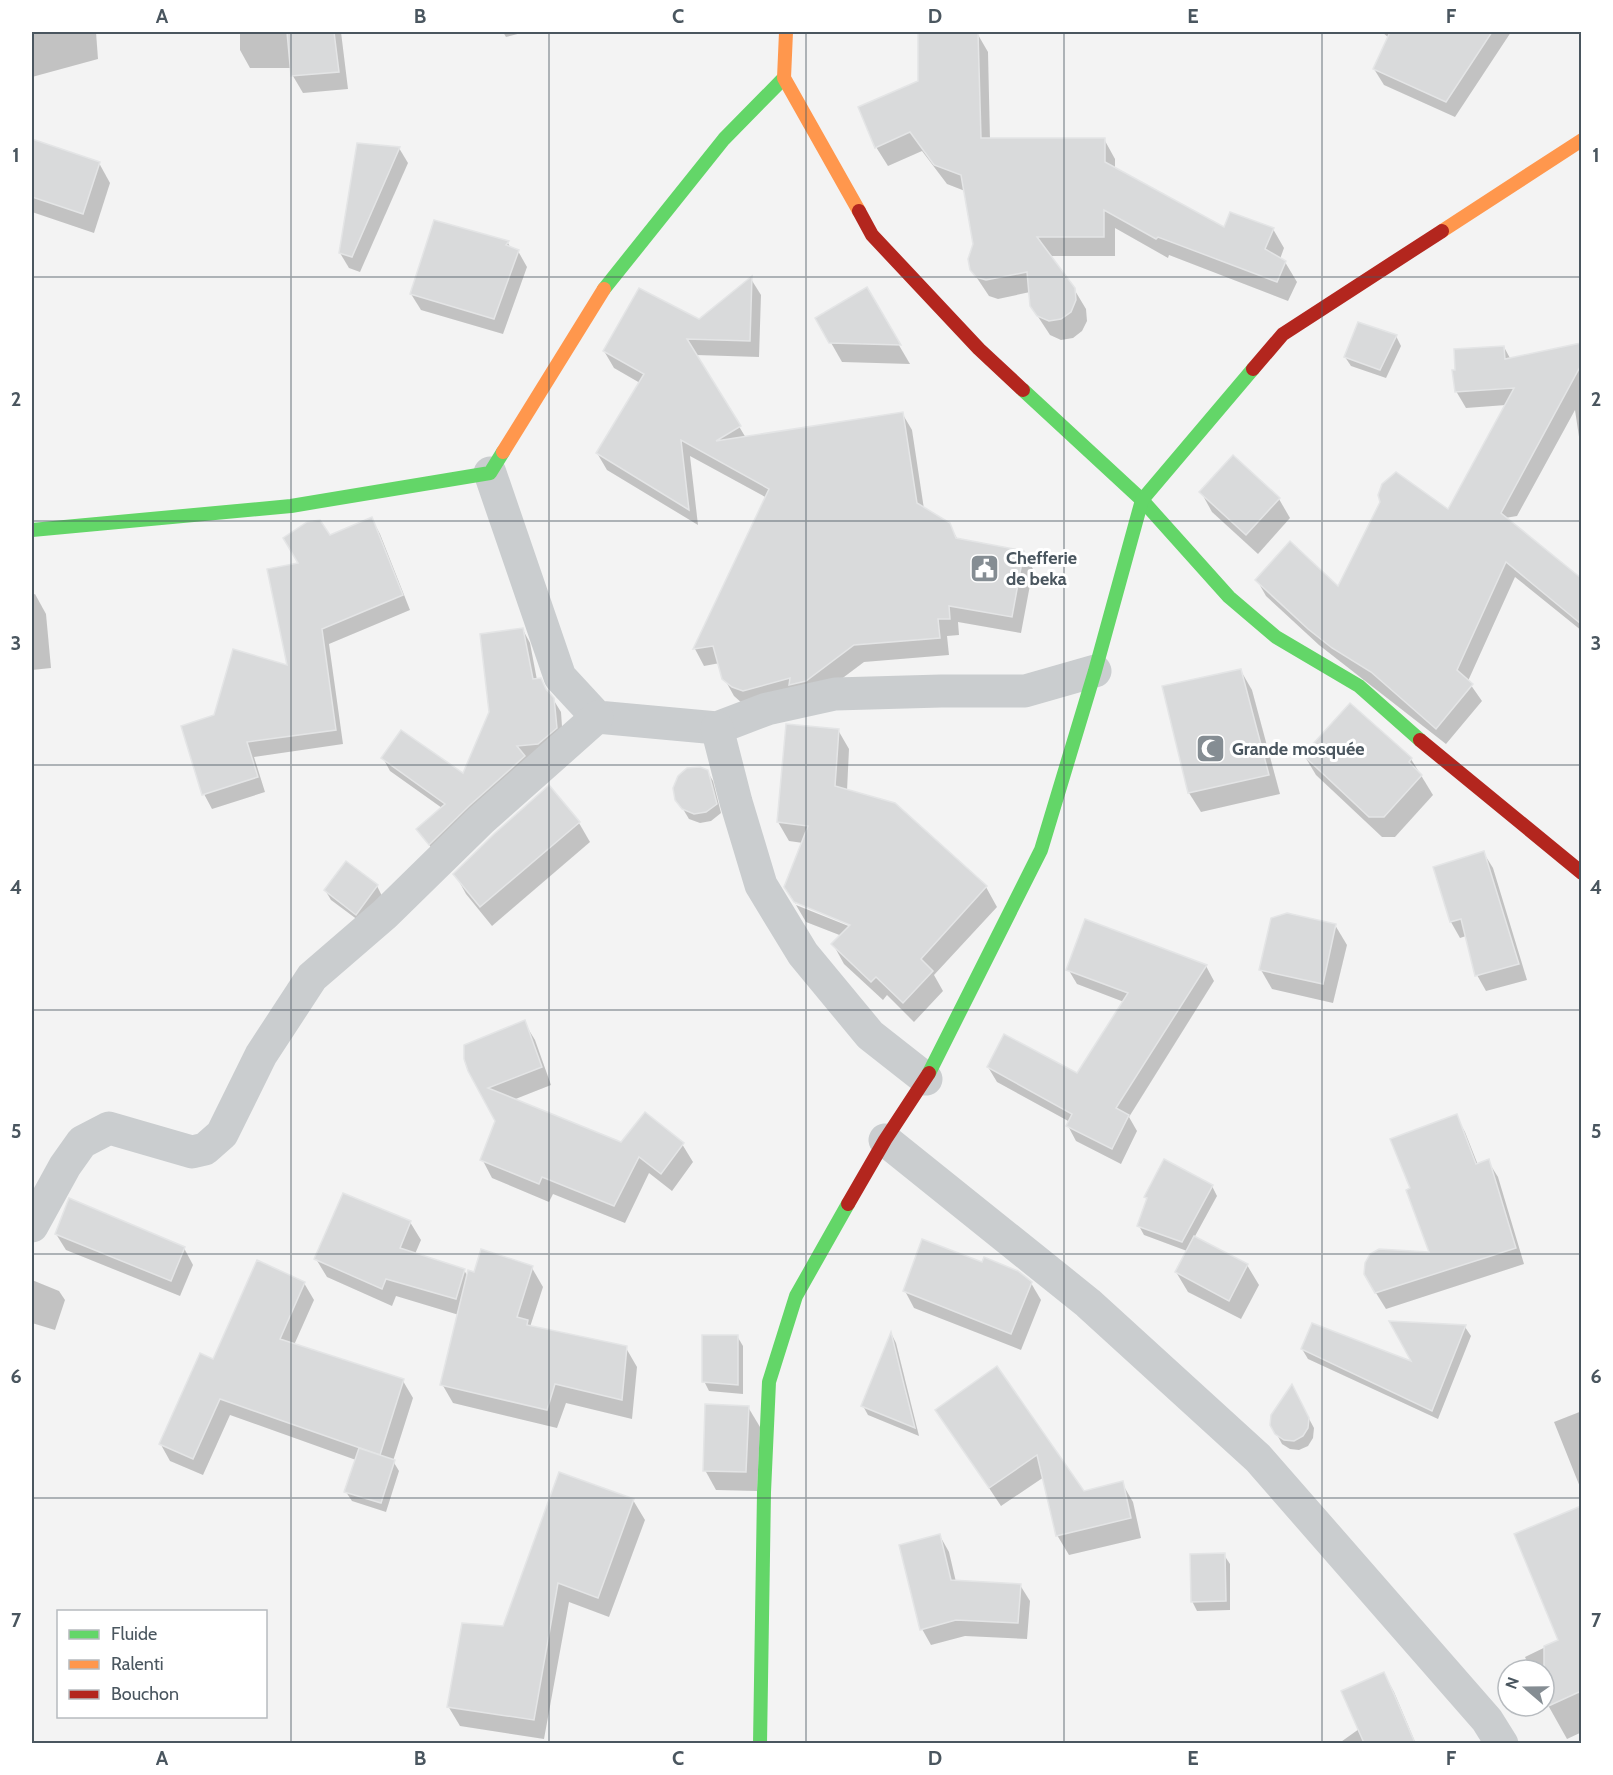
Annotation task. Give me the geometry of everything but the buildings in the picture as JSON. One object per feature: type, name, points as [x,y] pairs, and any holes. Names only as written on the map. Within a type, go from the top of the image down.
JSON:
[{"type":"street","points":[[786,32],[784,78],[872,235],[979,349],[1142,500],[1229,597],[1260,624],[1276,637],[1359,686],[1442,760],[1581,873]]},
{"type":"street","points":[[32,530],[291,506],[490,472],[598,296],[724,139],[784,78]]},
{"type":"street","points":[[760,1743],[764,1492],[769,1382],[796,1296],[885,1140],[926,1078],[1041,850],[1095,671],[1142,500],[1283,334],[1581,140]]},
{"type":"street","points":[[490,472],[560,677],[597,717],[717,728],[767,709],[835,694],[1025,691],[1095,671]]},
{"type":"street","points":[[32,1226],[65,1166],[82,1142],[109,1128],[192,1152],[205,1149],[222,1134],[261,1056],[312,977],[385,914],[481,820],[597,717]]},
{"type":"street","points":[[717,728],[761,885],[803,954],[870,1035],[926,1078]]},
{"type":"street","points":[[885,1140],[1088,1303],[1258,1458],[1479,1711],[1502,1743]]},
{"type":"traffic: fast","points":[[604,289],[724,139],[784,78]]},
{"type":"traffic: fast","points":[[929,1073],[1041,850],[1095,671],[1142,500],[1253,369]]},
{"type":"traffic: fast","points":[[1023,390],[1142,500],[1229,597],[1276,637],[1359,686],[1420,740]]},
{"type":"traffic: fast","points":[[32,530],[291,506],[490,473],[503,452]]},
{"type":"traffic: fast","points":[[760,1744],[764,1492],[769,1382],[796,1296],[848,1204]]},
{"type":"traffic: slow","points":[[786,32],[784,78],[859,211]]},
{"type":"traffic: slow","points":[[1442,231],[1582,140]]},
{"type":"traffic: slow","points":[[503,452],[604,289]]},
{"type":"traffic: jam","points":[[859,211],[872,235],[979,349],[1023,390]]},
{"type":"traffic: jam","points":[[1253,369],[1283,334],[1442,231]]},
{"type":"traffic: jam","points":[[1420,740],[1582,873]]},
{"type":"traffic: jam","points":[[848,1204],[885,1140],[929,1073]]},
{"type":"place","name":"Chefferie de beka","points":[[985,568]]},
{"type":"place","name":"Grande mosquée","points":[[1211,749]]}]
